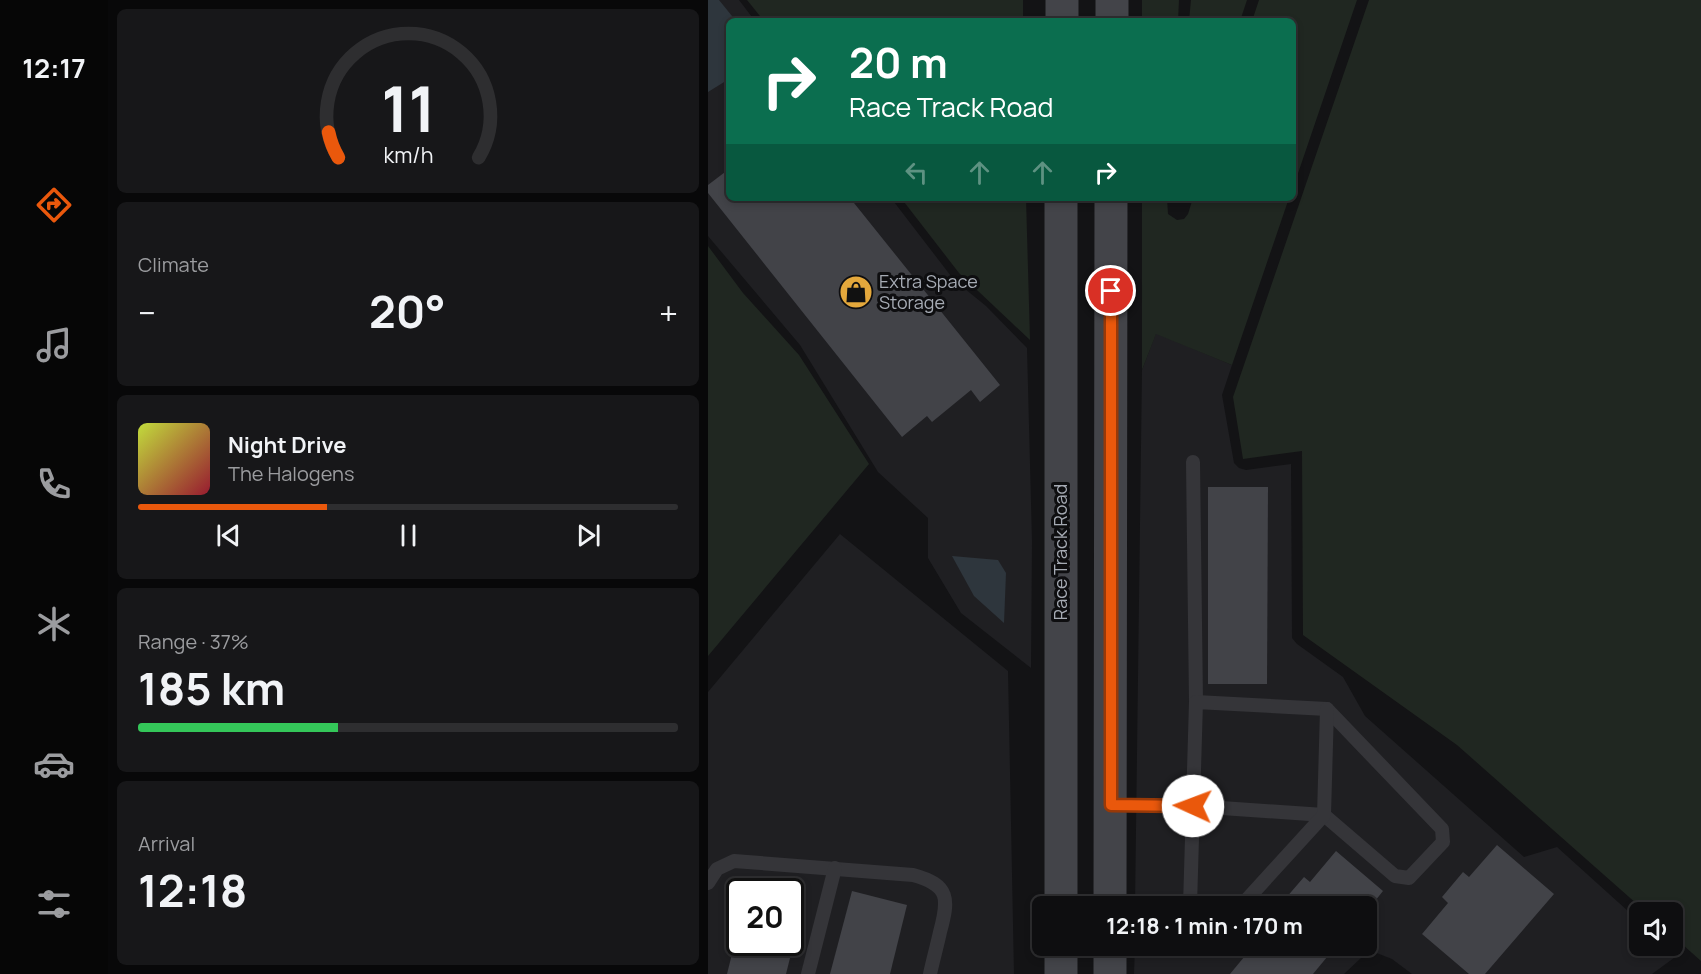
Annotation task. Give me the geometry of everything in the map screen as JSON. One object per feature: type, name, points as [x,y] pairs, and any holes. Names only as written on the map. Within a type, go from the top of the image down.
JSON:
[{"type":"main road","points":[[1062,0],[1062,18]]},
{"type":"main road","points":[[1112,0],[1112,18]]},
{"type":"main road","name":"Race Track Road","points":[[1061,201],[1061,896]]},
{"type":"main road","points":[[1110,896],[1111,201]]},
{"type":"main road","points":[[1061,805],[1111,805]]},
{"type":"main road","points":[[1061,956],[1061,974]]},
{"type":"main road","points":[[1110,956],[1110,974]]},
{"type":"lane","points":[[1190,896],[1196,702],[1194,462]]},
{"type":"lane","points":[[1111,805],[1193,806],[1324,815],[1395,876],[1409,878],[1443,842],[1442,829],[1327,709],[1196,702]]},
{"type":"lane","points":[[1250,896],[1324,815],[1327,709]]},
{"type":"lane","points":[[708,884],[717,869],[734,861],[913,875],[930,880],[943,892],[947,907],[930,974]]},
{"type":"lane","points":[[808,974],[835,868]]},
{"type":"shaded area","points":[[708,0],[739,0],[753,18],[726,18],[726,201],[893,201],[954,280],[986,306],[1027,348],[1032,541],[1031,668],[961,613],[928,558],[928,518],[878,472],[800,345],[708,236]]},
{"type":"shaded area","points":[[708,0],[719,0],[734,18],[726,18],[726,81],[708,92]]},
{"type":"shaded area","points":[[747,0],[1023,0],[1023,18],[762,18]]},
{"type":"shaded area","points":[[1142,0],[1179,0],[1178,18],[1142,18]]},
{"type":"shaded area","points":[[1191,0],[1247,0],[1241,18],[1189,18]]},
{"type":"shaded area","points":[[1259,0],[1357,0],[1296,179],[1296,18],[1253,18]]},
{"type":"shaded area","points":[[1369,0],[1701,0],[1701,961],[1683,945],[1683,902],[1635,902],[1457,745],[1303,635],[1302,451],[1243,459],[1233,397]]},
{"type":"shaded area","points":[[903,201],[1026,201],[1030,340],[959,273]]},
{"type":"shaded area","points":[[1142,201],[1167,201],[1168,214],[1177,220],[1184,219],[1188,214],[1192,201],[1288,201],[1232,365],[1156,334],[1142,370]]},
{"type":"shaded area","points":[[708,246],[743,293],[799,355],[869,464],[708,656]]},
{"type":"shaded area","points":[[1156,333],[1232,365],[1222,395],[1234,463],[1246,470],[1291,464],[1292,638],[1297,644],[1343,677],[1365,716],[1524,857],[1557,847],[1629,912],[1629,956],[1677,956],[1652,974],[1412,974],[1392,959],[1377,953],[1377,896],[1135,896],[1142,370]]},
{"type":"shaded area","points":[[840,534],[1008,671],[1014,974],[708,974],[708,692]]},
{"type":"shaded area","points":[[952,556],[998,560],[1006,573],[1004,623],[974,596]]},
{"type":"shaded area","points":[[1135,956],[1364,956],[1344,974],[1134,974]]},
{"type":"building","name":"Extra Space Storage","points":[[726,171],[726,201],[852,201],[1000,385],[980,402],[971,390],[932,422],[927,416],[902,437],[708,193],[708,185]]},
{"type":"building","points":[[1208,487],[1268,487],[1267,684],[1208,684]]},
{"type":"building","points":[[1497,845],[1554,894],[1485,974],[1469,974],[1422,934],[1448,903],[1442,897],[1463,872],[1469,877]]},
{"type":"building","points":[[1336,851],[1383,891],[1377,898],[1377,896],[1288,896],[1304,877],[1310,882]]},
{"type":"building","points":[[852,891],[907,905],[890,974],[830,974]]},
{"type":"building","points":[[732,956],[790,956],[786,974],[727,974]]},
{"type":"building","points":[[1245,956],[1328,956],[1313,974],[1230,974]]},
{"type":"place","name":"Extra Space Storage","points":[[856,292]]},
{"type":"route","points":[[1111,291],[1111,805],[1193,806]]}]
